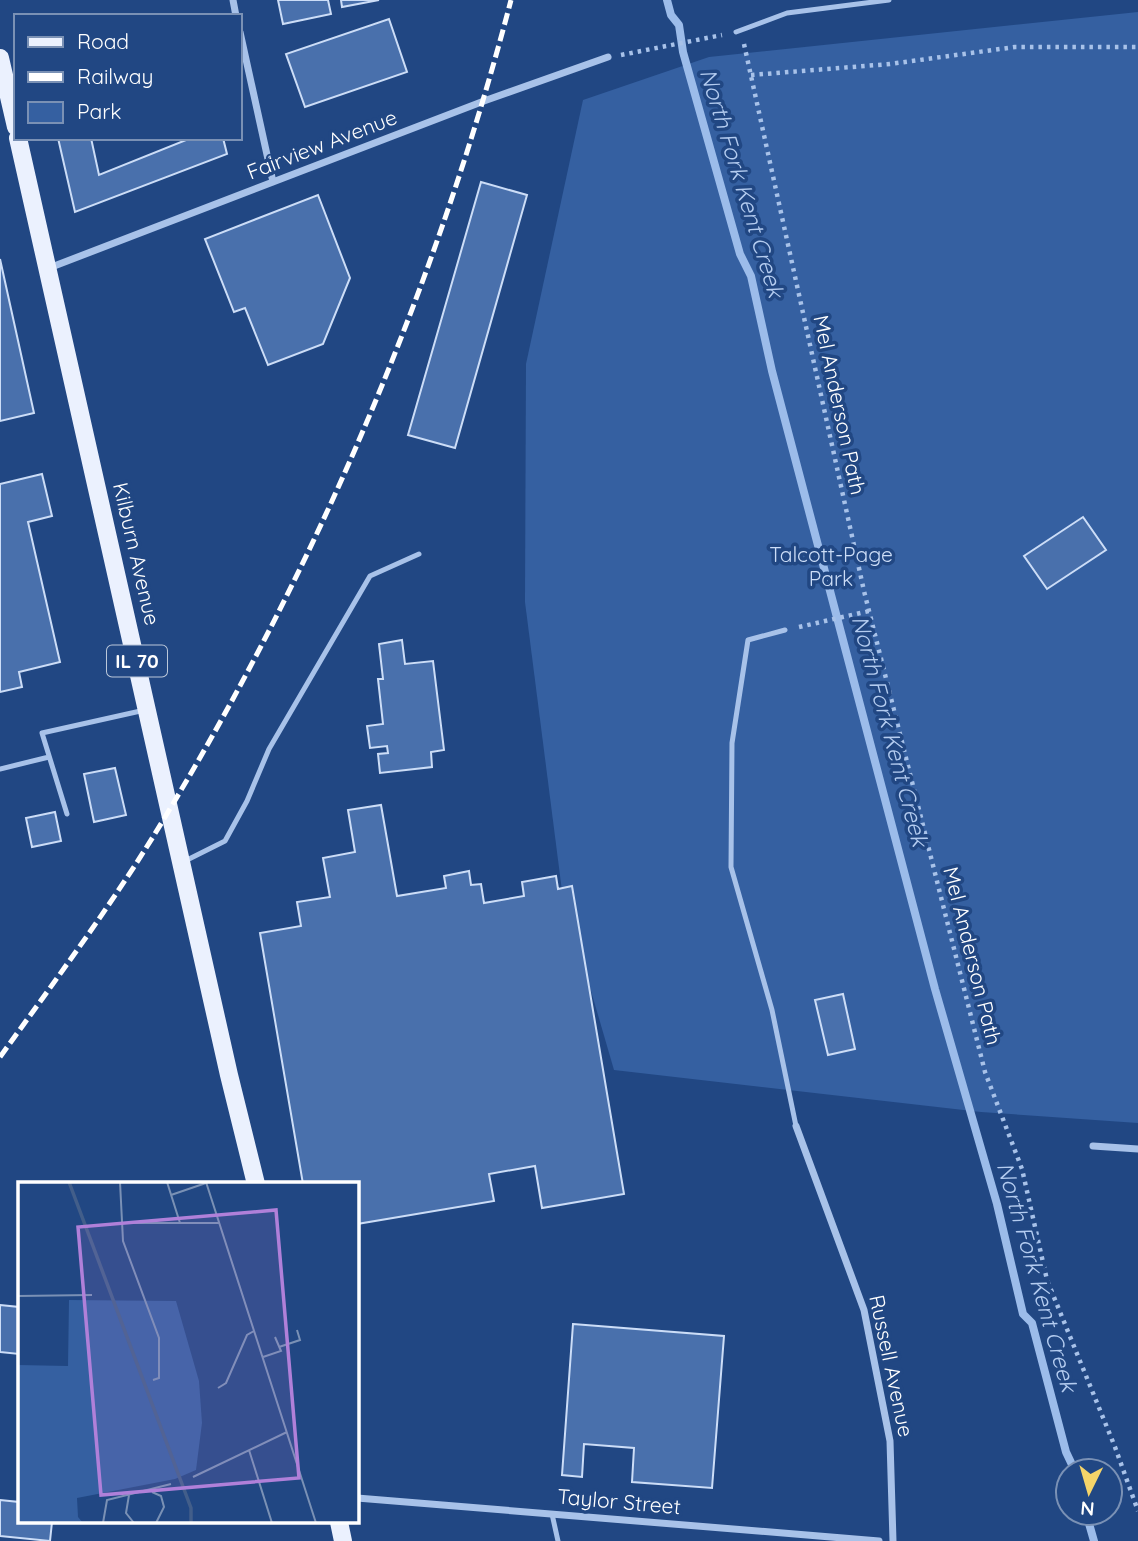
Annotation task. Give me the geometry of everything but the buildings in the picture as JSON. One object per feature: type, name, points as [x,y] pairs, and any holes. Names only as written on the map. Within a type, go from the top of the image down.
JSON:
[{"type":"main road","points":[[0,58],[14,118]]},
{"type":"main road","name":"Kilburn Avenue","points":[[18,140],[229,1075],[256,1182]]},
{"type":"street","points":[[242,41],[273,182]]},
{"type":"street","name":"Fairview Avenue","points":[[48,269],[484,101],[608,57]]},
{"type":"street","name":"Russell Avenue","points":[[796,1126],[864,1310],[890,1441],[892,1541]]},
{"type":"street","points":[[1093,1146],[1138,1149]]},
{"type":"street","name":"Taylor Street","points":[[359,1498],[879,1541]]},
{"type":"lane","points":[[858,0],[865,3]]},
{"type":"lane","points":[[736,32],[787,13],[890,0]]},
{"type":"lane","points":[[183,862],[225,841],[247,801],[269,749],[370,576],[419,554]]},
{"type":"lane","points":[[785,630],[748,640],[732,743],[731,867],[772,1010],[796,1126]]},
{"type":"lane","points":[[67,814],[42,733],[148,710]]},
{"type":"lane","points":[[0,769],[49,757]]},
{"type":"lane","points":[[552,1514],[558,1541]]},
{"type":"path","points":[[608,57],[736,32]]},
{"type":"path","name":"Mel Anderson Path","points":[[736,32],[743,39],[869,611],[985,1072],[1022,1169],[1047,1280],[1138,1511]]},
{"type":"path","points":[[751,75],[890,64],[1015,47],[1138,47]]},
{"type":"path","points":[[785,630],[869,611]]},
{"type":"green space","name":"Talcott-Page Park","points":[[1138,12],[1138,1123],[981,1112],[614,1070],[562,891],[525,602],[526,364],[583,100],[709,57]]},
{"type":"waterway","name":"North Fork Kent Creek","points":[[667,0],[671,15],[679,25],[683,52],[740,254],[751,276],[772,371],[935,989],[997,1204],[1023,1314],[1032,1323],[1068,1457]]},
{"type":"waterway","name":"North Fork Kent Creek","points":[[1090,1527],[1094,1541]]},
{"type":"railway","points":[[0,1057],[110,903],[171,807],[277,616],[325,517],[370,416],[411,313],[482,105],[511,0]]}]
